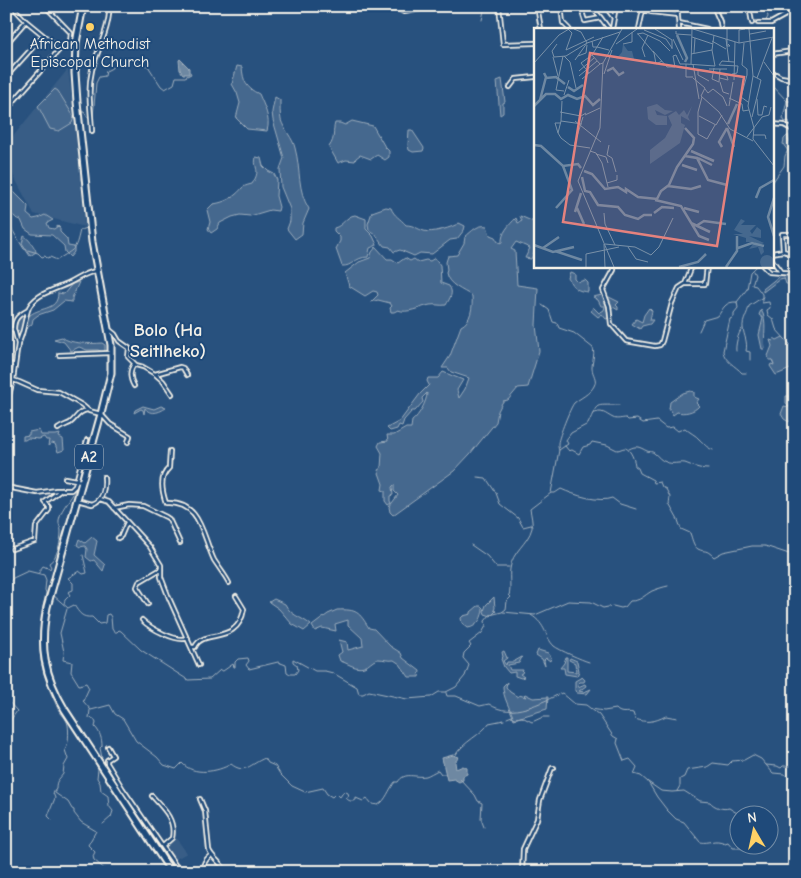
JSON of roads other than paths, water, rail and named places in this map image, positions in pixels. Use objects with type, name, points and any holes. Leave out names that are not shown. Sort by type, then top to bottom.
[{"type":"main road","name":"A2","points":[[83,6],[76,43],[75,73],[77,102],[96,271],[111,353],[108,386],[101,414],[80,480],[77,500],[47,607],[43,636],[46,666],[51,683],[61,702],[171,872]]},
{"type":"street","points":[[44,6],[71,33],[70,42]]},
{"type":"street","points":[[92,131],[89,96],[90,84],[93,67],[99,53],[109,14],[109,6]]},
{"type":"street","points":[[392,6],[404,12],[439,6]]},
{"type":"street","points":[[499,6],[503,44],[534,43]]},
{"type":"street","points":[[537,6],[541,28]]},
{"type":"street","points":[[561,6],[563,23],[568,28]]},
{"type":"street","points":[[583,6],[585,21],[601,18]]},
{"type":"street","points":[[591,6],[609,28]]},
{"type":"street","points":[[605,6],[614,18]]},
{"type":"street","points":[[610,28],[616,6]]},
{"type":"street","points":[[628,6],[678,15]]},
{"type":"street","points":[[639,28],[642,6]]},
{"type":"street","points":[[677,6],[679,28]]},
{"type":"street","points":[[709,6],[714,8],[721,28]]},
{"type":"street","points":[[748,6],[752,23]]},
{"type":"street","points":[[6,13],[12,7],[60,49]]},
{"type":"street","points":[[758,23],[771,23],[793,11],[795,19]]},
{"type":"street","points":[[6,44],[26,21]]},
{"type":"street","points":[[679,23],[703,28]]},
{"type":"street","points":[[6,77],[43,36]]},
{"type":"street","points":[[776,74],[781,77],[794,79],[794,44],[792,41],[795,39]]},
{"type":"street","points":[[6,110],[60,49],[70,42],[76,43]]},
{"type":"street","points":[[774,54],[793,53]]},
{"type":"street","points":[[510,87],[516,79],[534,77]]},
{"type":"street","points":[[6,97],[12,103]]},
{"type":"street","points":[[774,124],[784,125],[795,131]]},
{"type":"street","points":[[782,251],[782,234],[795,234]]},
{"type":"street","points":[[774,253],[782,251],[795,254]]},
{"type":"street","points":[[774,263],[781,272]]},
{"type":"street","points":[[614,268],[603,290],[609,306],[611,324],[626,341],[655,346],[660,345],[664,337],[672,303],[680,288],[685,284],[691,268]]},
{"type":"street","points":[[685,284],[705,284],[706,268]]},
{"type":"street","points":[[765,268],[768,272],[795,274]]},
{"type":"street","points":[[18,344],[14,329],[16,317],[28,310],[40,296],[76,280],[83,274],[96,271]]},
{"type":"street","points":[[6,406],[13,380],[15,354],[23,333],[28,310]]},
{"type":"street","points":[[107,328],[129,348],[128,357],[134,364],[155,374],[163,381],[172,394]]},
{"type":"street","points":[[6,330],[14,329]]},
{"type":"street","points":[[59,355],[111,353]]},
{"type":"street","points":[[6,363],[15,366]]},
{"type":"street","points":[[134,364],[131,368],[130,377],[134,386]]},
{"type":"street","points":[[155,374],[180,367],[183,368],[187,375]]},
{"type":"street","points":[[6,383],[13,380],[37,390],[60,392],[94,414],[101,414],[110,424],[130,436],[128,442]]},
{"type":"street","points":[[58,429],[70,423],[81,412],[88,410]]},
{"type":"street","points":[[6,487],[38,493],[72,490],[80,480],[87,440]]},
{"type":"street","points":[[170,451],[169,468],[163,478],[163,492],[166,503],[178,503],[187,507],[195,515],[214,558],[230,583]]},
{"type":"street","points":[[77,500],[95,504],[104,491],[104,477]]},
{"type":"street","points":[[65,478],[80,480]]},
{"type":"street","points":[[12,549],[35,541],[36,527],[49,510],[45,502],[60,490]]},
{"type":"street","points":[[100,499],[109,502],[150,547],[160,565],[161,577],[169,598],[199,665]]},
{"type":"street","points":[[114,508],[129,505],[143,506],[166,517],[169,519],[180,543]]},
{"type":"street","points":[[118,538],[121,536],[126,522]]},
{"type":"street","points":[[148,604],[137,587],[139,582],[161,569]]},
{"type":"street","points":[[192,647],[195,647],[197,642],[202,639],[226,634],[239,623],[244,609],[236,596]]},
{"type":"street","points":[[142,620],[152,629],[176,639],[185,640],[188,638]]},
{"type":"street","points":[[108,747],[113,756],[107,760],[107,763],[180,872]]},
{"type":"street","points":[[522,872],[523,848],[537,819],[540,800],[548,776],[552,768],[554,768]]},
{"type":"street","points":[[152,796],[169,816],[173,827],[172,838],[163,846]]},
{"type":"street","points":[[200,798],[206,811],[207,841],[211,855],[226,872]]},
{"type":"street","points":[[203,872],[202,869],[206,858],[211,855]]},
{"type":"waterway","points":[[482,20],[485,6]]},
{"type":"waterway","points":[[717,6],[723,28]]},
{"type":"waterway","points":[[765,22],[768,17],[766,6]]},
{"type":"waterway","points":[[81,115],[84,112],[88,118],[93,117],[96,83],[99,77],[105,76],[106,71],[118,62],[130,59],[135,63],[148,66],[165,89],[174,84],[176,77],[185,77],[191,74],[190,72]]},
{"type":"waterway","points":[[774,87],[787,101],[783,118],[785,122],[789,121],[791,130],[784,166],[774,180]]},
{"type":"waterway","points":[[787,101],[795,103]]},
{"type":"waterway","points":[[76,117],[80,153]]},
{"type":"waterway","points":[[80,159],[81,166]]},
{"type":"waterway","points":[[82,170],[81,179],[84,195]]},
{"type":"waterway","points":[[6,223],[8,223],[24,249],[38,253],[42,257],[45,256],[57,260],[73,249],[80,230],[86,228],[85,199]]},
{"type":"waterway","points":[[746,373],[742,373],[728,361],[723,351],[730,319],[734,317],[734,313],[738,308],[737,302],[747,289],[750,272],[754,268]]},
{"type":"waterway","points":[[753,271],[755,275],[752,285],[756,286],[762,294],[762,303],[769,302],[768,315],[773,319],[776,329],[795,350]]},
{"type":"waterway","points":[[750,360],[750,352],[746,351],[747,345],[743,323],[749,306],[763,297]]},
{"type":"waterway","points":[[699,331],[704,320],[718,316],[727,304],[737,302]]},
{"type":"waterway","points":[[53,595],[68,608],[74,605],[81,614],[86,617],[92,617],[99,624],[105,623],[106,615],[109,614],[114,632],[121,631],[141,650],[188,680],[210,679],[220,670],[223,671],[233,664],[235,667],[235,662],[238,659],[248,658],[249,661],[246,665],[249,669],[278,662],[286,665],[287,672],[295,674],[298,670],[293,659],[315,671],[333,673],[357,687],[359,694],[369,691],[407,699],[431,697],[439,692],[446,692],[456,687],[465,676],[469,665],[463,658],[464,653],[471,646],[469,643],[482,633],[486,626],[485,621],[490,615],[506,609],[507,601],[511,597],[509,595],[511,563],[532,528],[530,509],[551,493],[560,434],[574,403],[590,391],[595,383],[592,368],[593,348],[574,333],[559,328],[557,323],[553,322],[549,310],[542,305]]},
{"type":"waterway","points":[[736,351],[737,340],[742,329]]},
{"type":"waterway","points":[[559,450],[568,444],[566,440],[571,433],[588,424],[598,406],[619,405]]},
{"type":"waterway","points":[[593,414],[601,412],[615,419],[637,419],[643,423],[657,421],[666,428],[673,427],[678,431],[685,428],[713,450]]},
{"type":"waterway","points":[[565,446],[569,451],[572,450],[579,454],[583,447],[590,445],[592,442],[607,445],[617,450],[627,449],[631,453],[635,466],[640,473],[653,480],[654,483],[660,482],[662,487],[666,489],[670,497],[669,504],[681,529],[690,533],[696,548],[714,557],[723,552],[752,546],[765,546],[795,556]]},
{"type":"waterway","points":[[79,479],[88,445]]},
{"type":"waterway","points":[[629,449],[638,447],[653,452],[668,463],[685,463],[708,469]]},
{"type":"waterway","points":[[477,477],[486,478],[496,493],[500,504],[518,518],[523,527],[533,526]]},
{"type":"waterway","points":[[40,573],[43,566],[50,569],[51,567],[49,563],[56,554],[60,540],[60,515],[78,482]]},
{"type":"waterway","points":[[551,493],[561,489],[594,499],[612,498],[620,504],[636,509]]},
{"type":"waterway","points":[[471,545],[487,556],[496,567],[509,567]]},
{"type":"waterway","points":[[64,604],[70,595],[68,592],[73,590],[73,583],[68,578],[79,571],[83,574],[87,573],[83,555]]},
{"type":"waterway","points":[[6,587],[13,578],[28,571],[44,575],[46,580],[40,635],[42,666],[48,685],[58,709],[67,723],[69,731],[65,750],[68,759],[64,766],[63,774],[56,784],[56,789],[53,793],[55,798],[48,816],[52,820]]},
{"type":"waterway","points":[[503,612],[535,615],[568,601],[591,602],[603,608],[613,606],[621,608],[625,607],[630,601],[668,586]]},
{"type":"waterway","points":[[67,609],[60,633],[64,652],[63,660],[72,662],[71,672],[79,685],[86,683],[89,688],[83,701],[91,710],[110,705],[115,714],[123,719],[136,741],[157,757],[164,765],[176,769],[182,763],[192,770],[213,771],[231,764],[244,769],[265,758],[268,763],[275,766],[292,786],[305,792],[323,788],[332,797],[336,793],[340,797],[344,791],[348,793],[349,796],[346,798],[349,800],[353,801],[356,798],[363,801],[367,798],[372,804],[378,805],[383,801],[395,782],[404,777],[426,776],[438,770],[441,774],[445,774]]},
{"type":"waterway","points":[[531,615],[543,627],[554,646],[589,662]]},
{"type":"waterway","points":[[446,693],[447,696],[456,696],[480,706],[489,704],[507,710],[517,710],[536,705],[562,693],[575,704],[586,705],[599,715],[613,736],[618,739],[617,743],[624,761],[630,759],[637,767],[634,774],[641,776],[648,782],[657,797],[676,819],[684,822],[700,842],[728,842]]},
{"type":"waterway","points":[[6,699],[17,711],[6,727]]},
{"type":"waterway","points":[[591,709],[604,711],[616,709],[622,712],[633,713],[635,719],[643,721],[654,721],[666,716],[677,718]]},
{"type":"waterway","points":[[90,710],[89,718],[94,719],[95,727],[101,738],[102,758],[100,760]]},
{"type":"waterway","points":[[507,718],[512,716],[515,718],[522,717],[532,722],[543,717],[549,717]]},
{"type":"waterway","points":[[455,756],[462,746],[482,731],[489,723],[504,720]]},
{"type":"waterway","points":[[677,791],[680,786],[680,779],[684,777],[687,770],[707,767],[713,763],[728,765],[732,761],[744,760],[753,755],[761,759],[766,765],[781,768],[795,764]]},
{"type":"waterway","points":[[95,762],[98,769],[97,778],[101,791],[108,796],[109,806],[113,811],[111,817],[103,824]]},
{"type":"waterway","points":[[766,765],[773,773],[784,774],[789,777],[795,775]]},
{"type":"waterway","points":[[460,779],[478,801],[482,803],[481,819],[484,827]]},
{"type":"waterway","points":[[648,782],[661,791],[684,791],[700,801],[710,802],[721,808],[728,808]]},
{"type":"waterway","points":[[55,791],[55,793],[68,802],[81,822],[96,831],[88,845],[95,852],[94,860],[107,871]]},
{"type":"place","name":"African Methodist Episcopal Church","points":[[90,27]]},
{"type":"district","name":"Bolo (Ha Seitlheko)","points":[[168,340]]}]
